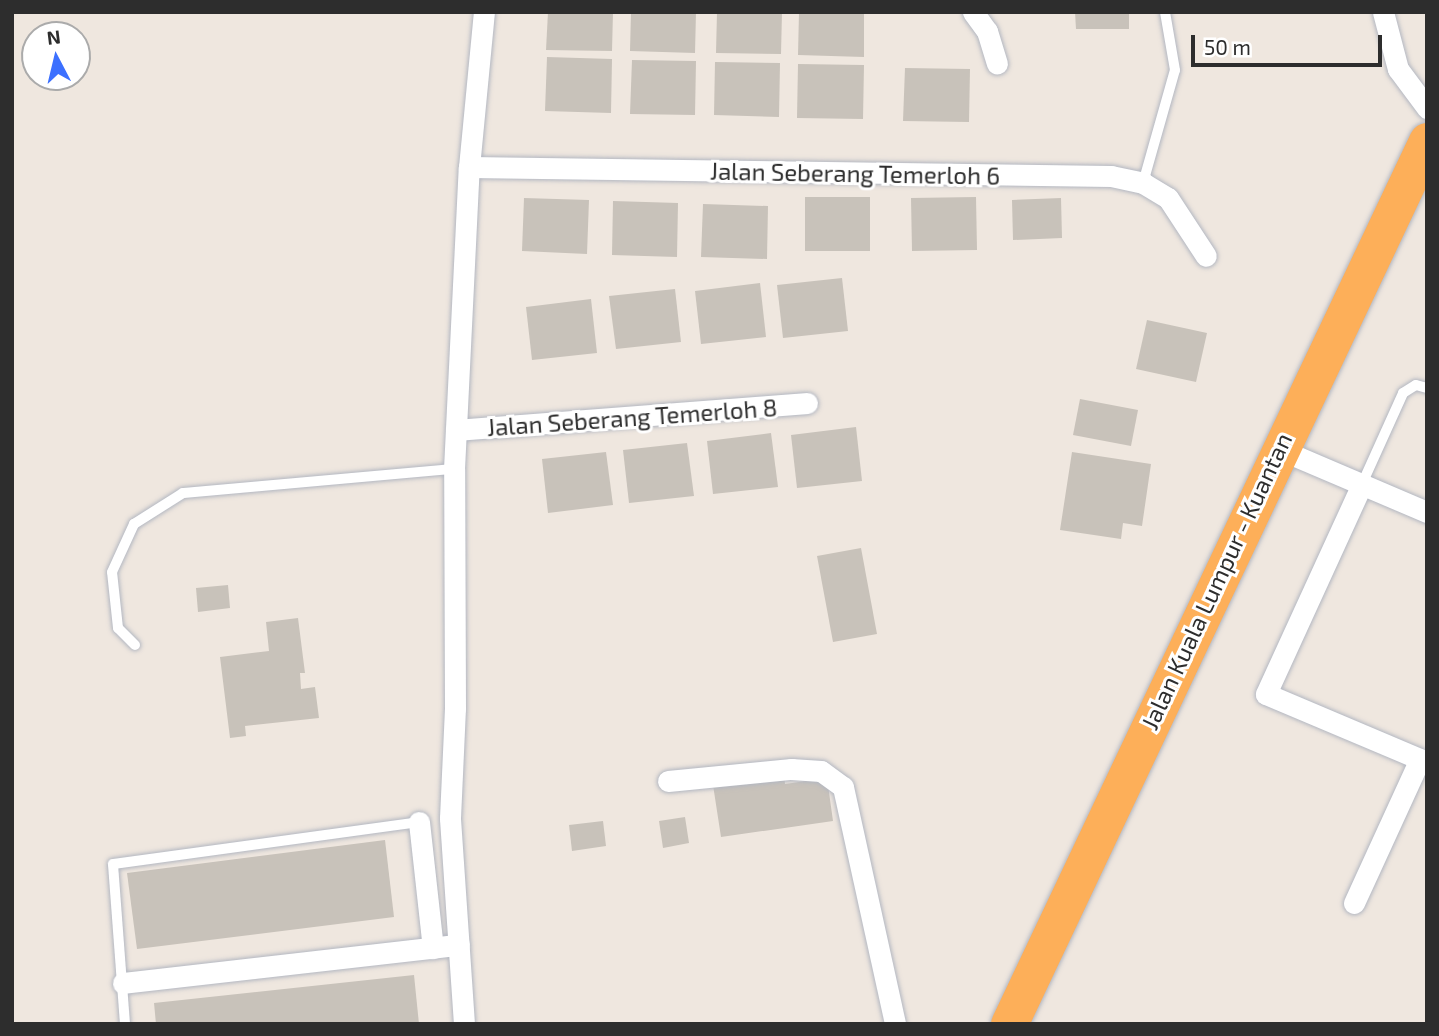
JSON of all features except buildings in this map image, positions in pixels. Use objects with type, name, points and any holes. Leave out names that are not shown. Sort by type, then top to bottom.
[{"type":"highway","name":"Jalan Kuala Lumpur - Kuantan","points":[[1009,1024],[1427,141]]},
{"type":"street","points":[[464,1024],[450,818],[455,708],[454,469],[468,167],[484,12]]},
{"type":"street","points":[[973,12],[987,31],[997,64]]},
{"type":"street","points":[[1383,12],[1398,69],[1427,108]]},
{"type":"street","name":"Jalan Seberang Temerloh 6","points":[[468,167],[1111,176],[1143,183],[1168,198],[1206,256]]},
{"type":"street","name":"Jalan Seberang Temerloh 8","points":[[456,430],[807,403]]},
{"type":"street","points":[[1279,449],[1427,512]]},
{"type":"street","points":[[1354,903],[1423,761],[1266,694],[1362,484]]},
{"type":"street","points":[[668,781],[791,769],[821,771],[842,787],[895,1024]]},
{"type":"street","points":[[419,822],[433,948]]},
{"type":"street","points":[[123,983],[459,944]]},
{"type":"lane","points":[[1143,183],[1175,70],[1165,12]]},
{"type":"lane","points":[[1362,484],[1403,393],[1416,385],[1427,388]]},
{"type":"lane","points":[[135,645],[118,628],[112,572],[134,524],[183,493],[454,469]]},
{"type":"lane","points":[[125,1024],[113,864],[419,822]]}]
